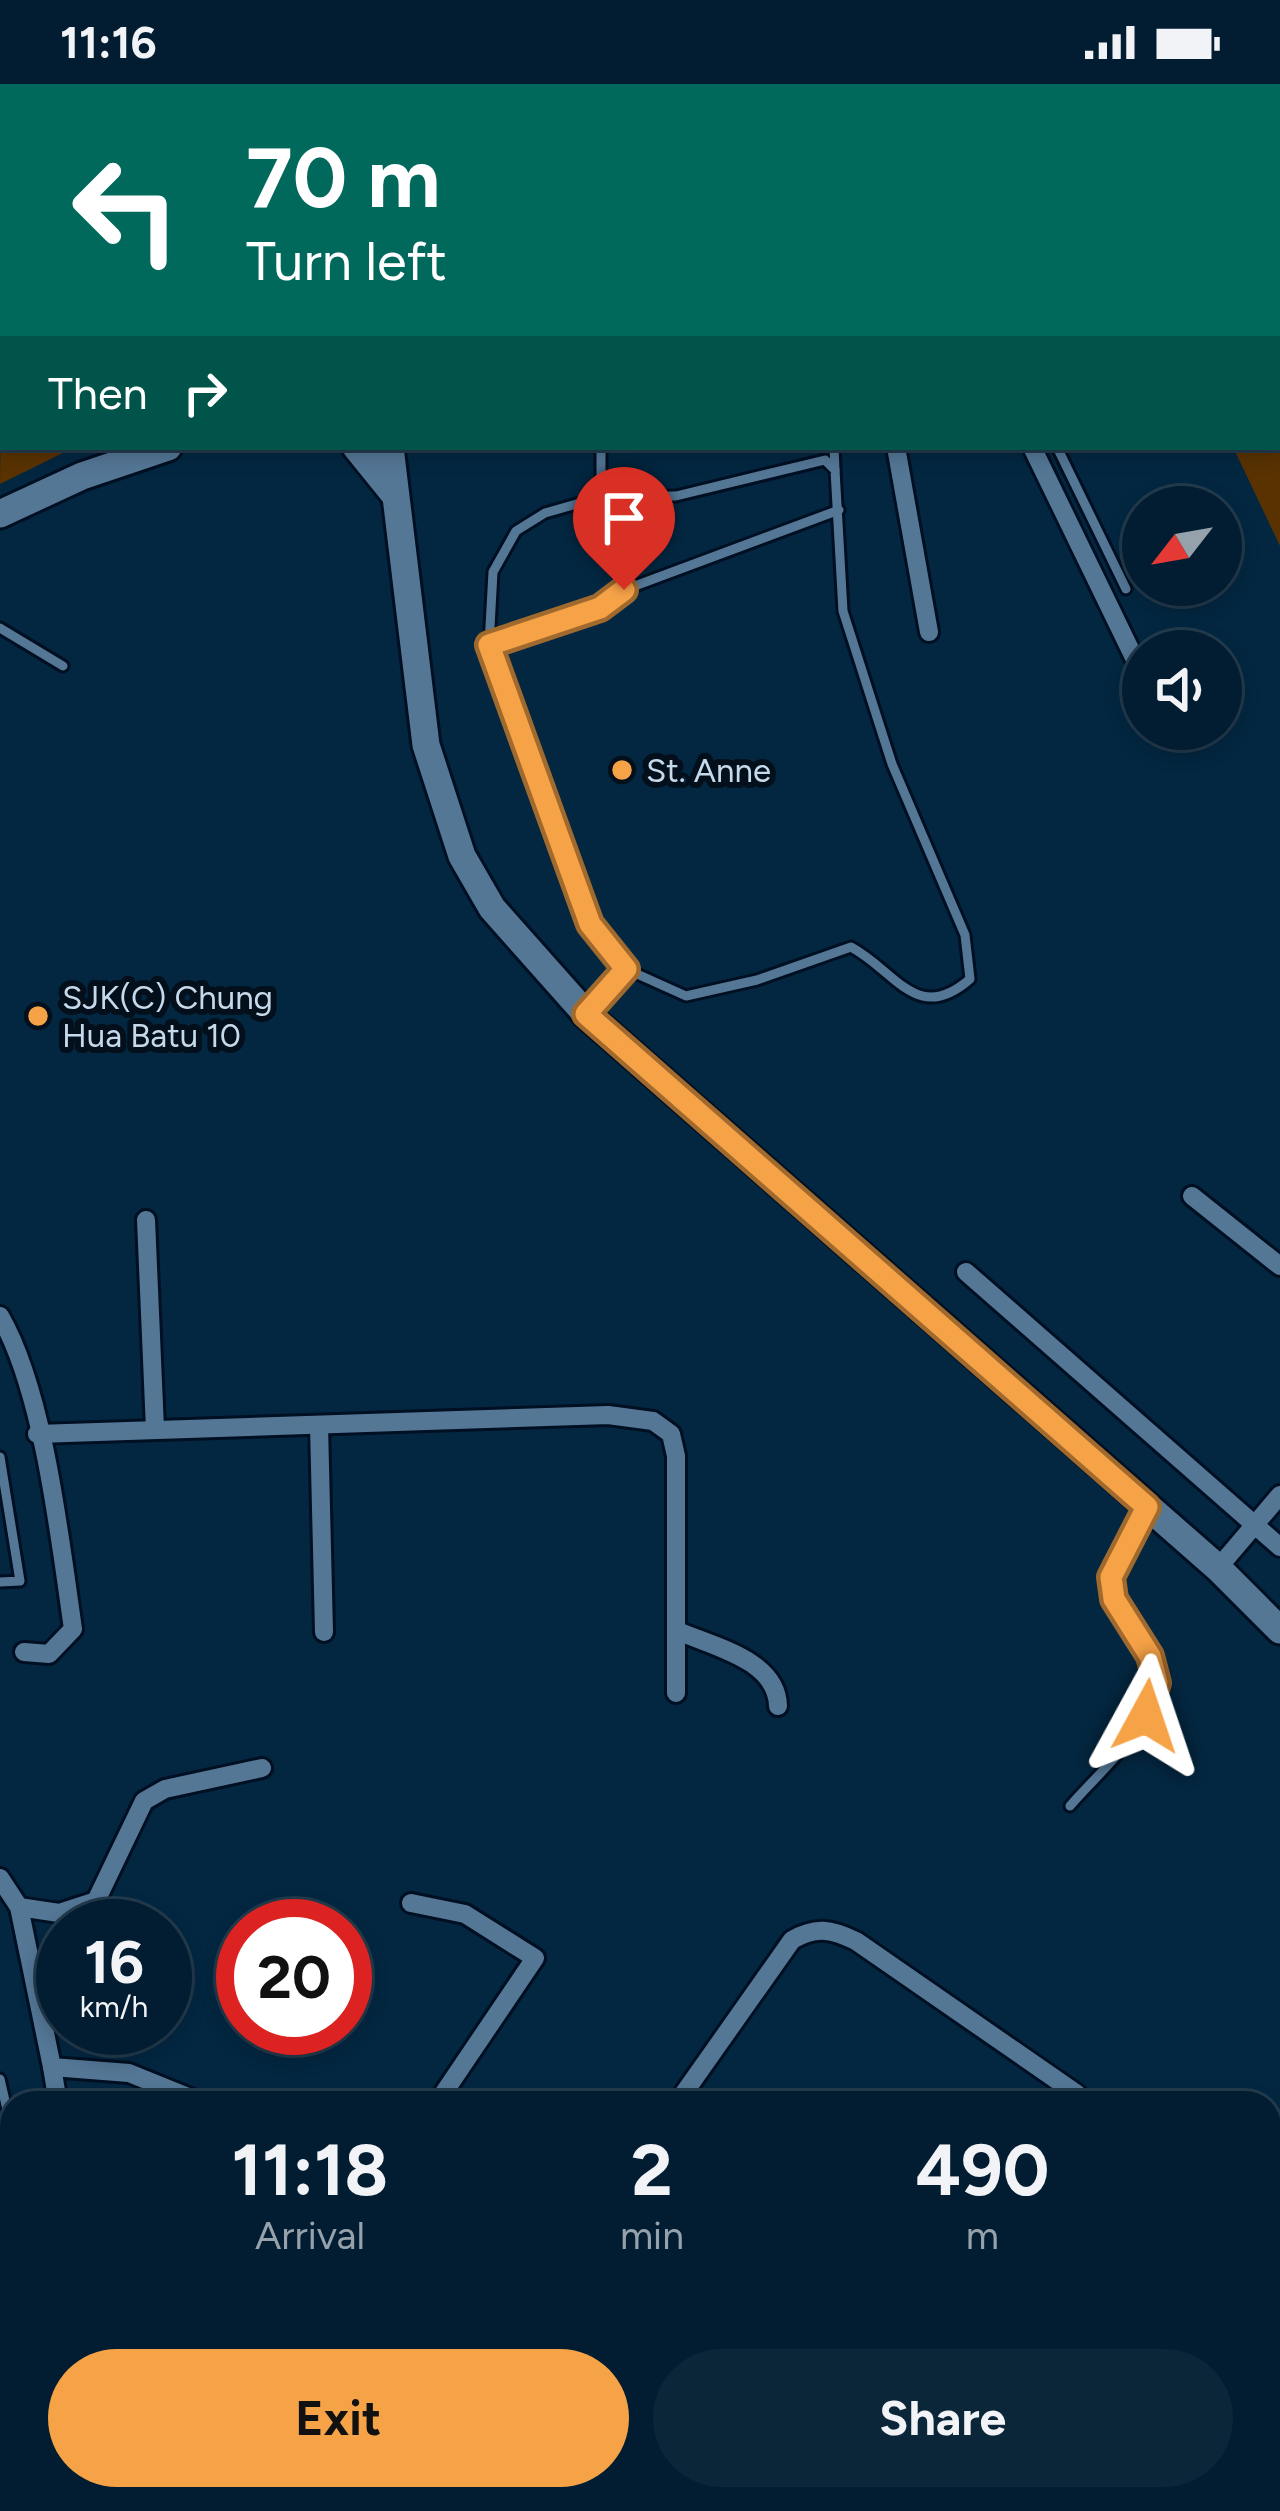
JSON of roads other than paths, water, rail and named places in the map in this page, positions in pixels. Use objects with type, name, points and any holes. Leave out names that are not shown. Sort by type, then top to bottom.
[{"type":"street","points":[[0,514],[82,476],[160,450]]},
{"type":"street","points":[[359,450],[396,489]]},
{"type":"street","points":[[391,450],[426,745],[462,856],[492,908],[586,1014],[1218,1568],[1280,1630]]},
{"type":"street","points":[[396,489],[408,450]]},
{"type":"street","points":[[897,450],[929,632]]},
{"type":"street","points":[[1033,450],[1122,633]]},
{"type":"street","points":[[1192,1196],[1280,1267]]},
{"type":"street","points":[[146,1220],[155,1430]]},
{"type":"street","points":[[966,1272],[1280,1546]]},
{"type":"street","points":[[0,1316],[16,1347],[52,1485],[74,1629],[49,1654],[24,1652]]},
{"type":"street","points":[[37,1434],[608,1415],[664,1427],[676,1456],[676,1693]]},
{"type":"street","points":[[319,1425],[324,1632]]},
{"type":"street","points":[[1218,1568],[1280,1496]]},
{"type":"street","points":[[678,1631],[759,1668],[775,1683],[778,1706]]},
{"type":"street","points":[[20,1907],[59,1913],[96,1901],[145,1801],[165,1789],[262,1768]]},
{"type":"street","points":[[0,1878],[20,1907],[56,2091]]},
{"type":"street","points":[[411,1903],[464,1914],[535,1958],[445,2091]]},
{"type":"street","points":[[693,2091],[791,1940],[811,1929],[835,1930],[856,1942],[1073,2091]]},
{"type":"street","points":[[52,2066],[129,2073],[173,2091]]},
{"type":"lane","points":[[601,450],[601,497],[630,572],[624,590]]},
{"type":"lane","points":[[834,450],[843,611],[892,764],[965,935],[970,979],[950,997],[927,999],[905,990],[882,963],[851,946],[757,980],[686,996],[626,969],[590,924],[489,645],[493,572],[516,531],[545,513],[601,497],[676,496],[825,460],[835,470]]},
{"type":"lane","points":[[1058,450],[1122,581]]},
{"type":"lane","points":[[489,645],[600,608],[624,590],[839,510]]},
{"type":"lane","points":[[0,628],[63,666]]},
{"type":"lane","points":[[586,1014],[626,969]]},
{"type":"lane","points":[[0,1457],[20,1581],[0,1582]]},
{"type":"lane","points":[[1070,1806],[1146,1716],[1157,1683],[1150,1656],[1111,1590],[1111,1577],[1147,1507]]},
{"type":"place","name":"St. Anne","points":[[622,770]]},
{"type":"place","name":"SJK(C) Chung Hua Batu 10","points":[[38,1016]]}]
